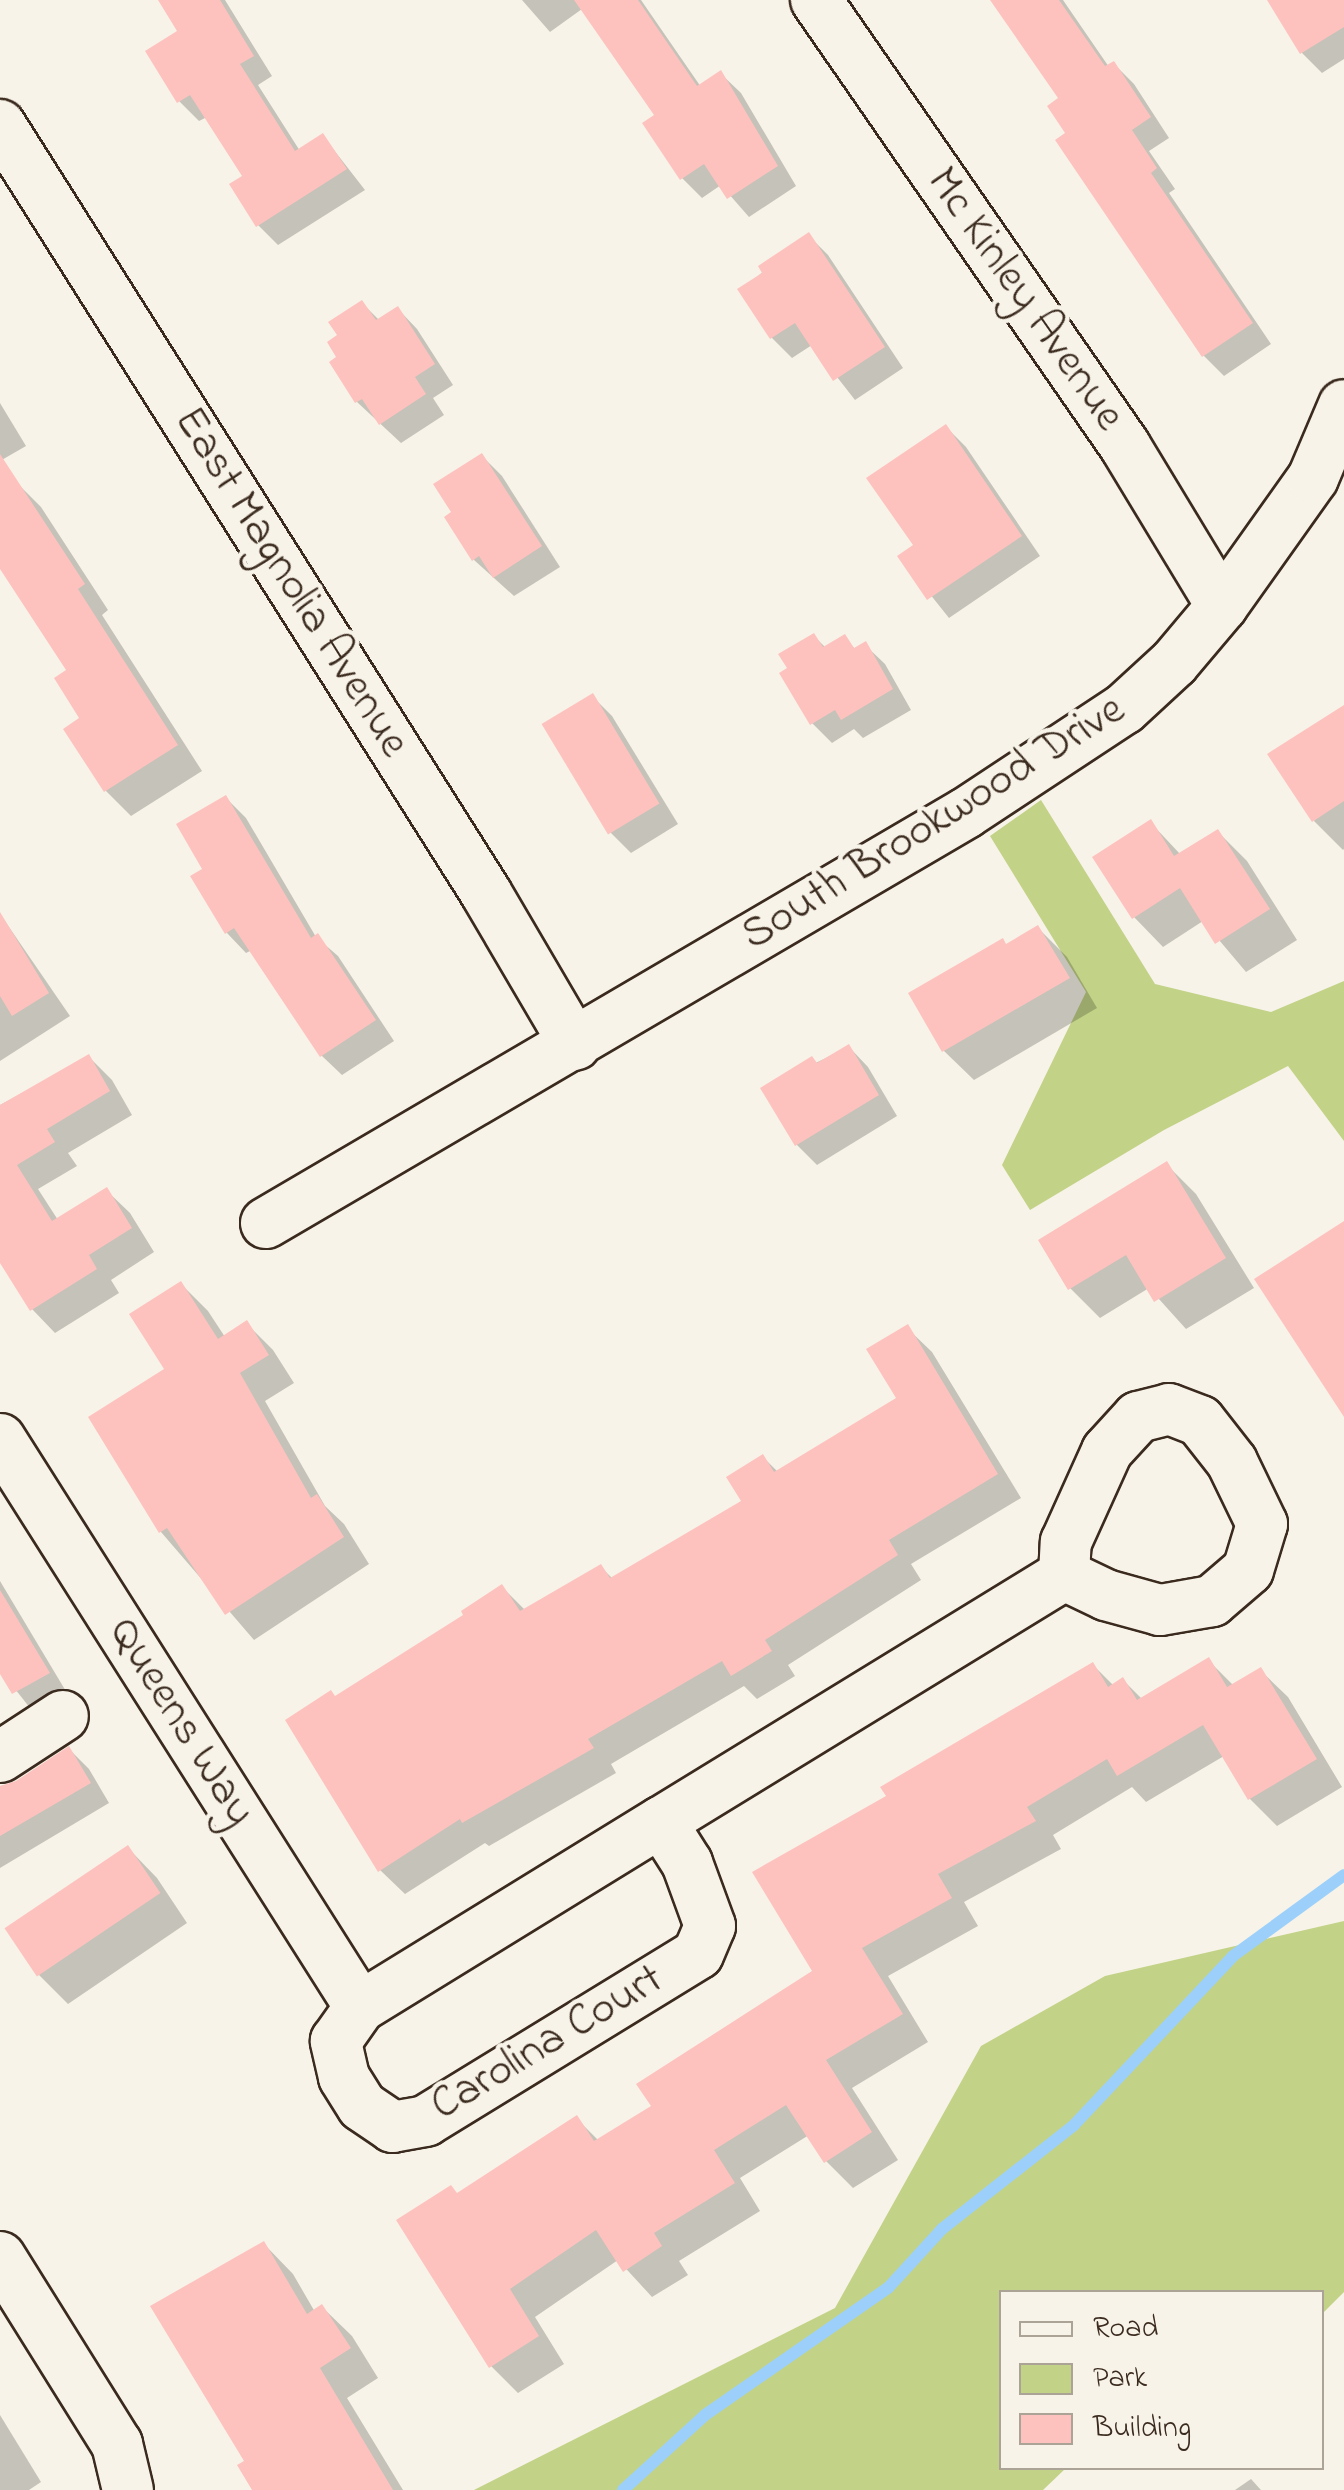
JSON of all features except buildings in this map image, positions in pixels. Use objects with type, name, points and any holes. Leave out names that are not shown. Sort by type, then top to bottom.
[{"type":"street","name":"Mc Kinley Avenue","points":[[816,0],[1125,446],[1222,606]]},
{"type":"street","name":"East Magnolia Avenue","points":[[0,124],[475,876],[575,1044]]},
{"type":"street","name":"South Brookwood Drive","points":[[266,1222],[966,813],[1124,709],[1174,663],[1222,606],[1313,478],[1344,405]]},
{"type":"street","name":"Queens Way","points":[[0,1439],[360,2007]]},
{"type":"street","points":[[360,2007],[1064,1575]]},
{"type":"street","points":[[0,1757],[63,1716]]},
{"type":"street","name":"Carolina Court","points":[[360,2007],[336,2041],[344,2077],[362,2106],[392,2128],[426,2121],[698,1954],[710,1926],[686,1863],[661,1822]]},
{"type":"street","points":[[0,2256],[116,2444],[128,2490]]},
{"type":"green space","points":[[1041,800],[1155,984],[1271,1012],[1344,981],[1344,1141],[1288,1066],[1164,1130],[1030,1210],[1002,1165],[1086,992],[990,836]]},
{"type":"green space","points":[[1344,1921],[1344,2292],[1324,2312],[1324,2290],[999,2290],[999,2470],[1064,2470],[1043,2490],[474,2490],[835,2308],[981,2046],[1105,1976]]},
{"type":"waterway","points":[[623,2490],[705,2415],[888,2288],[942,2229],[1074,2125],[1233,1956],[1344,1875]]}]
